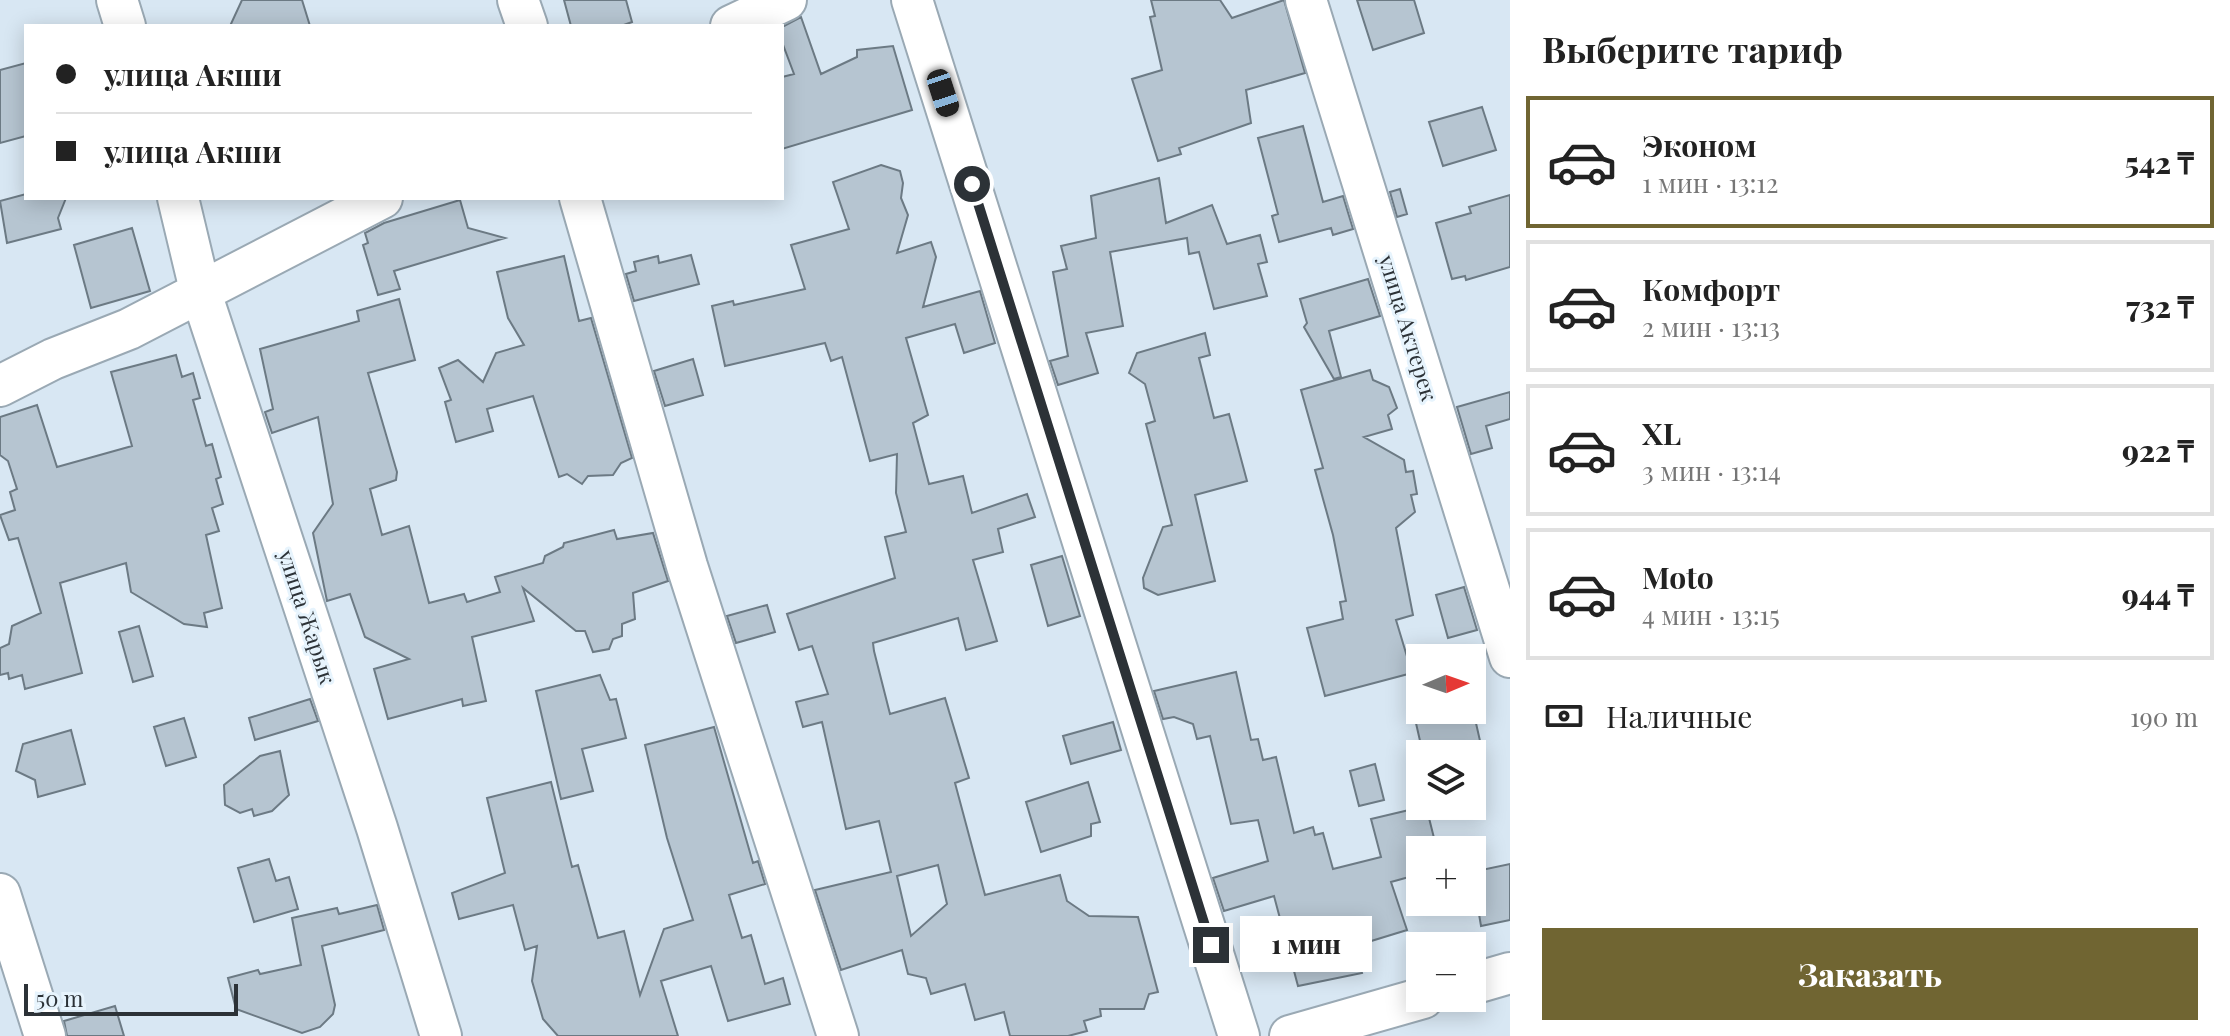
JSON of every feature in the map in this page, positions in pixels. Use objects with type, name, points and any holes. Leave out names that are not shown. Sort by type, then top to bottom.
[{"type":"street","points":[[117,0],[124,24]]},
{"type":"street","points":[[518,0],[526,24]]},
{"type":"street","points":[[735,24],[786,0]]},
{"type":"street","points":[[912,0],[1239,1036]]},
{"type":"street","name":"улица Актерек","points":[[1306,0],[1510,657]]},
{"type":"street","name":"улица Жарык","points":[[178,200],[200,290],[377,828],[441,1036]]},
{"type":"street","points":[[0,386],[129,329],[378,200]]},
{"type":"street","points":[[581,200],[687,566],[838,1036]]},
{"type":"street","points":[[0,894],[45,1036]]},
{"type":"street","points":[[1486,980],[1510,973]]},
{"type":"street","points":[[1290,1036],[1406,1003]]},
{"type":"building","points":[[242,0],[302,0],[309,24],[231,24]]},
{"type":"building","points":[[564,0],[626,0],[632,22],[626,24],[570,24]]},
{"type":"building","points":[[1151,0],[1220,0],[1232,18],[1284,0],[1305,73],[1246,90],[1251,123],[1179,148],[1181,154],[1158,161],[1132,79],[1162,70],[1150,17],[1155,16]]},
{"type":"building","points":[[1357,0],[1414,0],[1424,33],[1373,50]]},
{"type":"building","points":[[801,17],[821,74],[857,57],[857,50],[893,46],[912,110],[784,148],[784,76],[794,74],[784,47],[784,26]]},
{"type":"building","points":[[24,64],[24,137],[0,143],[0,70]]},
{"type":"building","points":[[1482,107],[1496,150],[1443,166],[1429,122]]},
{"type":"building","points":[[1303,126],[1323,202],[1343,196],[1353,229],[1333,235],[1331,228],[1279,242],[1272,216],[1278,214],[1258,138]]},
{"type":"building","points":[[881,165],[900,171],[903,183],[901,198],[908,215],[897,253],[931,242],[936,257],[923,307],[980,291],[995,343],[964,353],[955,324],[906,338],[928,415],[913,423],[929,484],[963,476],[972,513],[1027,494],[1035,517],[998,529],[1003,552],[973,560],[997,641],[966,650],[958,618],[873,643],[874,651],[890,714],[945,698],[969,778],[955,783],[985,895],[1060,875],[1067,901],[1089,916],[1138,917],[1158,992],[1149,994],[1144,1009],[1100,1009],[1101,1016],[1084,1021],[1087,1031],[1068,1036],[1010,1036],[1004,1012],[975,1020],[965,984],[931,994],[926,978],[908,974],[902,950],[841,970],[815,890],[891,872],[879,821],[846,829],[822,722],[803,727],[796,702],[828,694],[812,646],[799,650],[787,614],[895,578],[885,537],[906,532],[896,493],[897,454],[870,461],[842,357],[831,361],[825,343],[725,366],[712,306],[733,301],[734,305],[805,289],[791,245],[849,229],[833,182]],"holes":[[[938,865],[947,904],[911,936],[897,876]]]},
{"type":"building","points":[[1159,178],[1166,223],[1212,205],[1227,244],[1260,235],[1267,262],[1258,264],[1267,296],[1214,309],[1199,252],[1189,254],[1187,238],[1110,252],[1123,326],[1086,333],[1098,373],[1058,385],[1050,361],[1068,356],[1053,272],[1067,269],[1061,246],[1096,238],[1091,196]]},
{"type":"building","points":[[1400,189],[1407,214],[1397,217],[1390,192]]},
{"type":"building","points":[[24,195],[24,200],[65,200],[58,218],[61,229],[7,243],[0,201]]},
{"type":"building","points":[[1510,195],[1510,267],[1466,280],[1465,276],[1452,279],[1436,223],[1471,213],[1469,207]]},
{"type":"building","points":[[460,200],[468,228],[505,238],[394,271],[400,289],[378,295],[363,245],[368,243],[365,233],[384,223]]},
{"type":"building","points":[[132,228],[150,291],[91,308],[74,245]]},
{"type":"building","points":[[691,255],[699,284],[634,301],[626,274],[636,271],[634,262],[658,256],[659,263]]},
{"type":"building","points":[[564,256],[579,321],[591,318],[632,458],[621,463],[613,475],[588,476],[582,484],[567,474],[559,477],[533,396],[487,409],[493,431],[456,442],[445,402],[451,400],[439,368],[458,360],[483,382],[496,353],[524,345],[508,318],[497,272]]},
{"type":"building","points":[[1368,279],[1380,316],[1329,331],[1341,377],[1334,379],[1304,327],[1307,323],[1300,299]]},
{"type":"building","points":[[399,299],[415,360],[368,373],[397,472],[396,480],[370,489],[382,535],[409,526],[429,603],[464,594],[467,602],[500,592],[495,577],[543,563],[545,556],[563,547],[564,543],[614,530],[617,539],[653,533],[668,581],[633,593],[635,619],[622,624],[622,636],[613,639],[609,649],[593,652],[585,631],[576,631],[523,588],[534,621],[472,637],[486,701],[463,706],[462,699],[388,719],[374,669],[409,659],[365,637],[350,594],[327,601],[313,533],[333,504],[318,417],[272,433],[265,412],[273,409],[260,349],[359,321],[357,311]]},
{"type":"building","points":[[1205,333],[1210,355],[1199,358],[1214,418],[1229,414],[1247,481],[1195,495],[1215,581],[1158,595],[1144,588],[1143,578],[1163,527],[1172,525],[1146,424],[1155,421],[1145,384],[1129,373],[1137,353]]},
{"type":"building","points":[[176,355],[182,377],[193,373],[200,398],[193,400],[206,446],[212,444],[221,477],[216,479],[223,504],[212,508],[219,531],[206,535],[222,608],[204,613],[207,627],[184,624],[131,592],[126,563],[60,583],[82,673],[25,689],[22,675],[9,679],[8,673],[0,675],[0,648],[9,644],[12,626],[41,613],[18,538],[9,540],[0,515],[15,510],[10,492],[17,489],[8,461],[0,455],[0,417],[37,405],[57,467],[132,446],[111,372]]},
{"type":"building","points":[[693,359],[703,395],[665,406],[654,371]]},
{"type":"building","points":[[1370,370],[1373,380],[1389,387],[1397,408],[1388,415],[1392,429],[1364,437],[1404,460],[1406,472],[1413,471],[1417,494],[1411,495],[1415,512],[1396,528],[1413,615],[1396,620],[1406,653],[1406,675],[1325,696],[1307,628],[1343,619],[1340,602],[1346,601],[1333,535],[1315,470],[1323,468],[1301,390]]},
{"type":"building","points":[[1510,392],[1510,419],[1486,426],[1492,448],[1471,454],[1457,407]]},
{"type":"building","points":[[1062,556],[1080,616],[1048,626],[1031,565]]},
{"type":"building","points":[[1464,587],[1477,630],[1448,638],[1436,595]]},
{"type":"building","points":[[767,605],[775,632],[736,643],[727,616]]},
{"type":"building","points":[[139,626],[153,676],[133,682],[119,632]]},
{"type":"building","points":[[1236,672],[1251,740],[1258,739],[1263,760],[1276,757],[1294,833],[1313,827],[1315,835],[1323,833],[1333,869],[1381,857],[1371,819],[1406,811],[1406,820],[1430,820],[1434,836],[1406,836],[1406,878],[1391,882],[1407,930],[1355,946],[1362,973],[1298,986],[1274,896],[1224,911],[1213,878],[1268,861],[1258,820],[1231,824],[1210,736],[1197,739],[1193,724],[1174,717],[1163,719],[1154,691]]},
{"type":"building","points":[[600,675],[610,700],[616,699],[626,738],[582,749],[593,791],[561,799],[536,691]]},
{"type":"building","points":[[310,699],[318,721],[255,740],[249,718]]},
{"type":"building","points":[[184,718],[196,757],[166,766],[154,727]]},
{"type":"building","points":[[1113,722],[1121,750],[1071,764],[1063,736]]},
{"type":"building","points":[[1416,724],[1476,724],[1480,740],[1420,740]]},
{"type":"building","points":[[714,727],[753,863],[758,861],[765,884],[729,895],[742,938],[751,935],[765,984],[783,978],[790,1004],[728,1021],[711,966],[661,981],[678,1036],[558,1036],[543,1019],[532,981],[537,946],[525,950],[513,905],[459,919],[452,893],[505,873],[487,798],[551,782],[572,867],[578,865],[598,938],[624,931],[640,995],[664,929],[693,920],[667,838],[645,745]]},
{"type":"building","points":[[71,730],[85,784],[38,797],[35,780],[16,771],[23,744]]},
{"type":"building","points":[[280,751],[289,795],[272,811],[254,816],[252,809],[240,813],[225,805],[224,785],[260,756]]},
{"type":"building","points":[[1375,764],[1384,800],[1359,806],[1350,771]]},
{"type":"building","points":[[1088,782],[1100,822],[1091,824],[1091,836],[1041,852],[1026,802]]},
{"type":"building","points":[[269,859],[276,881],[289,877],[298,909],[254,922],[238,868]]},
{"type":"building","points":[[1510,864],[1510,920],[1481,926],[1479,916],[1486,916],[1486,869]]},
{"type":"building","points":[[377,905],[384,930],[322,946],[335,1005],[333,1014],[320,1027],[302,1033],[236,1009],[228,978],[258,970],[260,974],[301,965],[292,918],[337,908],[339,914]]},
{"type":"building","points":[[115,1006],[124,1036],[67,1036],[64,1021]]},
{"type":"route","points":[[972,184],[1211,945]]}]
